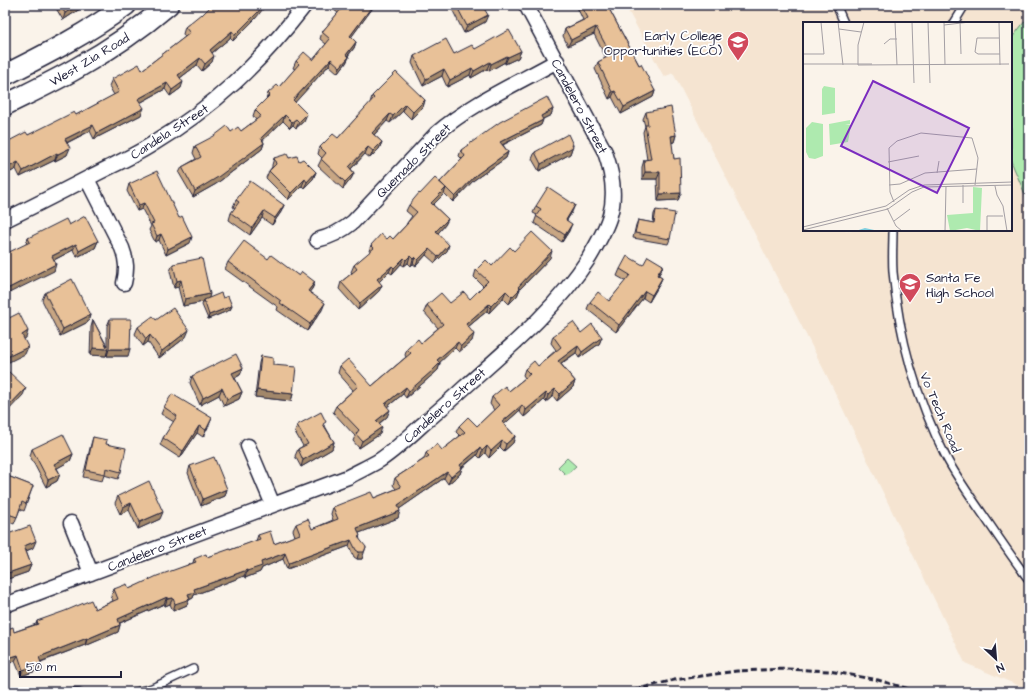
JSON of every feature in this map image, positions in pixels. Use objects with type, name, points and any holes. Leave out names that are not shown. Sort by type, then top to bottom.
[{"type":"main road","name":"West Zia Road","points":[[5,75],[78,37],[126,5]]},
{"type":"main road","name":"West Zia Road","points":[[5,105],[54,81],[123,40],[158,8]]},
{"type":"street","name":"Candela Street","points":[[5,220],[150,146],[170,133],[207,106],[242,77],[259,60],[305,5]]},
{"type":"street","name":"Candelero Street","points":[[5,605],[365,469],[395,449],[534,325],[558,300],[593,252],[605,230],[611,214],[613,182],[605,152],[526,5]]},
{"type":"street","name":"Quemado Street","points":[[317,240],[336,234],[353,222],[447,124],[474,107],[557,61]]},
{"type":"street","points":[[87,179],[124,252],[126,266],[124,283]]},
{"type":"street","points":[[248,446],[273,505]]},
{"type":"street","points":[[71,523],[91,573]]},
{"type":"lane","points":[[838,5],[844,22]]},
{"type":"lane","points":[[955,22],[965,5]]},
{"type":"lane","name":"Vo Tech Road","points":[[893,231],[893,271],[901,331],[918,395],[944,452],[966,491],[1029,580]]},
{"type":"lane","points":[[136,692],[152,688],[193,669]]},
{"type":"lane","points":[[74,692],[79,692]]},
{"type":"shaded area","name":"Santa Fe High School","points":[[625,5],[1029,5],[1029,690],[965,663],[828,378],[673,73],[664,77]]},
{"type":"green space","points":[[1029,16],[1029,204],[1012,163],[1012,38]]},
{"type":"green space","points":[[567,458],[576,466],[566,475],[558,467]]},
{"type":"building","points":[[60,5],[78,5],[65,13]]},
{"type":"building","points":[[212,5],[263,5],[235,35],[232,31],[210,50],[214,56],[205,64],[200,58],[178,75],[183,82],[172,90],[167,83],[138,99],[144,108],[97,133],[93,125],[65,139],[70,148],[58,154],[57,153],[23,171],[18,162],[5,169],[5,143],[26,132],[28,135],[74,112],[76,115],[119,92],[112,79],[139,64],[142,70],[190,33],[185,27],[201,14],[202,15]]},
{"type":"building","points":[[338,5],[373,5],[350,36],[356,42],[346,55],[349,57],[340,67],[331,59],[293,100],[307,114],[299,122],[296,119],[292,122],[285,115],[261,138],[264,143],[218,177],[195,191],[182,167],[201,157],[195,146],[214,136],[227,126],[231,132],[238,127],[241,131],[261,116],[255,110],[270,95],[268,93],[277,85],[279,87],[299,64],[296,61],[304,52],[313,60],[330,39],[322,32],[342,8]]},
{"type":"building","points":[[456,5],[482,5],[488,15],[467,26]]},
{"type":"building","points":[[581,5],[607,5],[639,65],[641,64],[655,91],[624,107],[615,91],[612,92],[598,62],[611,55],[596,27],[571,40],[565,29],[588,18]]},
{"type":"building","points":[[509,30],[521,51],[491,64],[490,62],[474,71],[472,68],[450,80],[444,69],[426,79],[414,56],[446,39],[454,54],[472,45],[475,49]]},
{"type":"building","points":[[396,72],[425,100],[413,112],[405,104],[393,116],[390,114],[372,133],[382,142],[373,151],[368,147],[349,167],[354,173],[345,182],[321,159],[326,153],[320,147],[333,134],[338,138],[374,98],[372,96]]},
{"type":"building","points":[[547,97],[553,109],[541,116],[543,120],[500,142],[508,152],[476,175],[455,197],[440,182],[465,156],[461,150],[500,122]]},
{"type":"building","points":[[671,107],[676,135],[671,136],[674,159],[680,158],[681,193],[660,194],[660,172],[645,172],[644,160],[651,159],[645,125],[648,125],[646,112]]},
{"type":"building","points":[[568,134],[573,147],[541,164],[535,152]]},
{"type":"building","points":[[287,154],[289,158],[297,156],[299,161],[303,159],[316,172],[307,182],[305,179],[291,193],[269,171],[276,164],[274,158]]},
{"type":"building","points":[[157,171],[179,218],[182,216],[192,237],[168,249],[161,234],[157,236],[151,224],[154,223],[144,203],[139,205],[129,184]]},
{"type":"building","points":[[435,178],[446,188],[431,203],[448,219],[436,231],[449,245],[438,257],[429,249],[418,260],[415,257],[413,259],[410,256],[406,260],[404,258],[394,268],[392,266],[377,279],[382,285],[360,303],[341,282],[357,269],[354,265],[374,248],[371,245],[381,234],[387,239],[390,236],[393,239],[408,223],[417,212],[409,205]]},
{"type":"building","points":[[250,181],[284,205],[275,218],[264,211],[252,228],[231,213],[239,202],[236,200]]},
{"type":"building","points":[[548,187],[575,205],[566,220],[572,224],[565,235],[536,216],[541,209],[536,206]]},
{"type":"building","points":[[656,210],[675,213],[670,239],[635,233],[638,220],[654,223]]},
{"type":"building","points":[[85,216],[98,241],[79,251],[76,244],[52,256],[56,264],[5,290],[5,254],[30,242],[28,238],[66,219],[69,225]]},
{"type":"building","points":[[532,232],[552,251],[518,287],[520,289],[512,297],[506,291],[491,306],[489,304],[466,324],[474,334],[461,346],[458,342],[437,360],[440,363],[432,371],[409,391],[406,387],[385,404],[390,410],[376,421],[382,427],[362,441],[356,434],[359,430],[336,406],[358,386],[340,366],[348,359],[372,386],[411,353],[407,349],[418,339],[421,343],[443,324],[427,305],[441,293],[450,303],[464,292],[470,299],[488,281],[476,270],[486,260],[492,266],[510,247],[514,251]]},
{"type":"building","points":[[244,241],[268,259],[271,255],[299,276],[302,272],[315,282],[308,291],[325,303],[310,324],[280,303],[281,301],[228,262]]},
{"type":"building","points":[[627,256],[643,265],[648,256],[663,265],[657,275],[662,278],[652,295],[645,291],[619,325],[590,302],[598,292],[609,301],[630,275],[620,269]]},
{"type":"building","points":[[202,258],[210,294],[185,299],[181,280],[177,281],[173,264]]},
{"type":"building","points":[[72,279],[90,315],[63,329],[45,293]]},
{"type":"building","points":[[221,293],[223,298],[228,296],[232,306],[209,315],[204,300]]},
{"type":"building","points":[[173,308],[189,330],[162,351],[150,335],[146,339],[138,327],[153,316],[156,320]]},
{"type":"building","points":[[19,313],[28,331],[22,335],[28,347],[5,358],[5,320]]},
{"type":"building","points":[[110,319],[131,319],[130,349],[109,349]]},
{"type":"building","points":[[93,320],[108,349],[93,348]]},
{"type":"building","points":[[573,322],[581,333],[592,324],[602,337],[582,352],[578,346],[558,361],[575,381],[560,394],[555,389],[548,395],[546,393],[526,410],[522,405],[502,422],[515,436],[506,444],[502,441],[491,451],[487,446],[482,451],[480,448],[460,465],[462,468],[451,477],[447,472],[398,505],[400,511],[357,528],[360,536],[358,537],[366,547],[364,552],[359,552],[356,550],[351,540],[289,563],[285,553],[261,562],[262,566],[194,589],[195,592],[188,594],[190,599],[175,604],[173,598],[167,599],[167,597],[118,619],[120,625],[39,657],[41,663],[23,670],[18,655],[5,659],[5,630],[13,627],[14,632],[38,624],[37,621],[91,600],[95,609],[118,599],[114,589],[127,584],[129,589],[157,576],[196,562],[194,559],[206,554],[207,557],[260,539],[258,535],[270,531],[274,544],[300,534],[296,524],[308,519],[312,529],[338,519],[333,507],[371,492],[374,498],[401,487],[395,478],[429,456],[426,453],[437,444],[442,450],[465,432],[459,426],[468,417],[477,426],[499,405],[492,397],[505,386],[509,391],[530,374],[525,369],[534,361],[538,366],[561,347],[553,336]]},
{"type":"building","points":[[236,354],[243,368],[232,373],[242,392],[227,399],[222,388],[203,398],[192,376]]},
{"type":"building","points":[[261,356],[273,358],[273,365],[296,367],[293,394],[257,390]]},
{"type":"building","points":[[8,371],[26,388],[5,410],[5,374]]},
{"type":"building","points":[[172,394],[212,418],[206,430],[199,426],[183,451],[163,438],[177,416],[164,407]]},
{"type":"building","points":[[321,412],[326,422],[323,424],[334,442],[303,460],[298,449],[308,444],[297,425]]},
{"type":"building","points":[[63,434],[73,454],[54,464],[60,474],[48,480],[32,449]]},
{"type":"building","points":[[93,437],[107,440],[106,444],[126,448],[121,472],[106,468],[105,474],[86,470]]},
{"type":"building","points":[[214,457],[227,489],[203,499],[190,466]]},
{"type":"building","points":[[5,475],[33,486],[26,504],[22,502],[17,517],[5,513]]},
{"type":"building","points":[[149,481],[163,512],[140,522],[131,503],[123,507],[118,496]]},
{"type":"building","points":[[30,526],[36,541],[24,546],[31,565],[8,573],[5,566],[5,535]]},
{"type":"railway","points":[[627,692],[674,680],[737,671],[787,669],[829,671],[878,680],[919,692]]},
{"type":"place","name":"Early College Opportunities (ECO)","points":[[738,62]]},
{"type":"place","name":"Santa Fe High School","points":[[910,304]]}]
